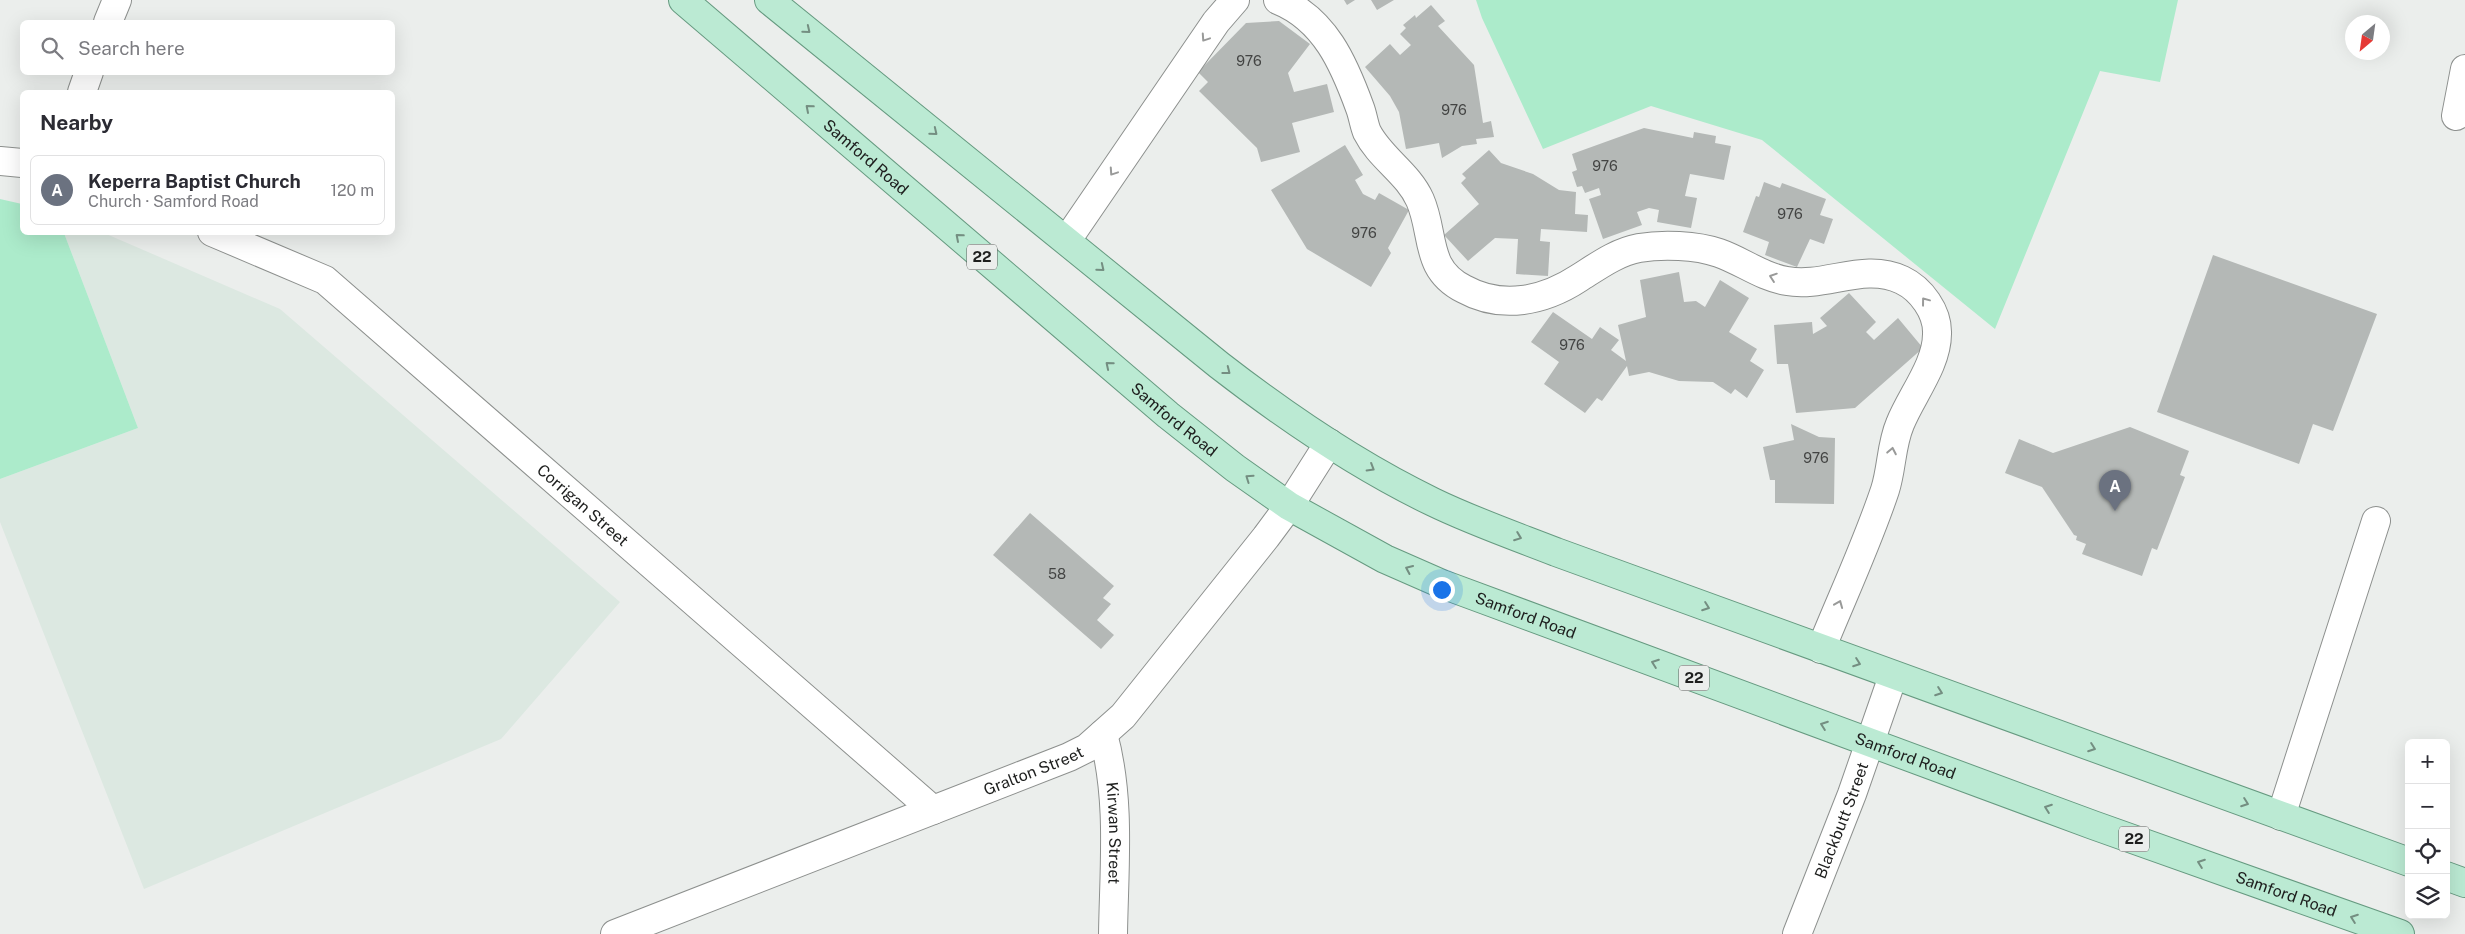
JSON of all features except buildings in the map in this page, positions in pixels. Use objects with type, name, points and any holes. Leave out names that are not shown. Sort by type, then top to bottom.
[{"type":"main road","name":"Samford Road","points":[[683,0],[1138,390],[1235,468],[1289,506],[1385,559],[1442,584],[2093,825],[2400,934]]},
{"type":"main road","points":[[769,0],[1219,365],[1282,413],[1329,443],[1433,502],[1488,526],[1893,676],[2405,861]]},
{"type":"main road","points":[[2450,877],[2465,883]]},
{"type":"street","points":[[109,20],[117,0]]},
{"type":"street","points":[[1066,240],[1216,22],[1235,0]]},
{"type":"street","points":[[1278,0],[1308,18],[1331,44],[1342,64],[1367,131],[1378,148],[1406,179],[1418,196],[1425,212],[1433,257],[1444,275],[1461,288],[1481,297],[1507,302],[1530,300],[1553,293],[1617,256],[1638,248],[1671,247],[1717,252],[1786,281],[1806,283],[1859,274],[1879,273],[1902,280],[1920,294],[1933,311],[1937,333],[1932,357],[1900,424],[1892,446],[1886,487],[1821,649]]},
{"type":"street","points":[[2456,116],[2465,68]]},
{"type":"street","points":[[83,90],[89,75]]},
{"type":"street","points":[[0,162],[20,163]]},
{"type":"street","name":"Corrigan Street","points":[[219,235],[325,280],[933,810]]},
{"type":"street","name":"Gralton Street","points":[[615,934],[1069,757],[1087,748],[1122,716],[1158,673],[1289,506],[1329,443]]},
{"type":"street","points":[[2281,816],[2376,521]]},
{"type":"street","name":"Blackbutt Street","points":[[1797,934],[1845,812],[1893,676]]},
{"type":"street","name":"Kirwan Street","points":[[1103,734],[1111,762],[1114,795],[1113,934]]},
{"type":"shaded area","points":[[65,235],[109,235],[280,309],[620,602],[501,739],[144,889],[0,522],[0,479],[138,428]]},
{"type":"green space","points":[[1476,0],[2178,0],[2160,82],[2100,71],[1995,329],[1762,140],[1651,106],[1543,149],[1482,18]]},
{"type":"green space","points":[[0,199],[20,204],[20,235],[65,235],[138,428],[0,479]]},
{"type":"place","name":"Keperra Baptist Church","points":[[2115,511]]}]
